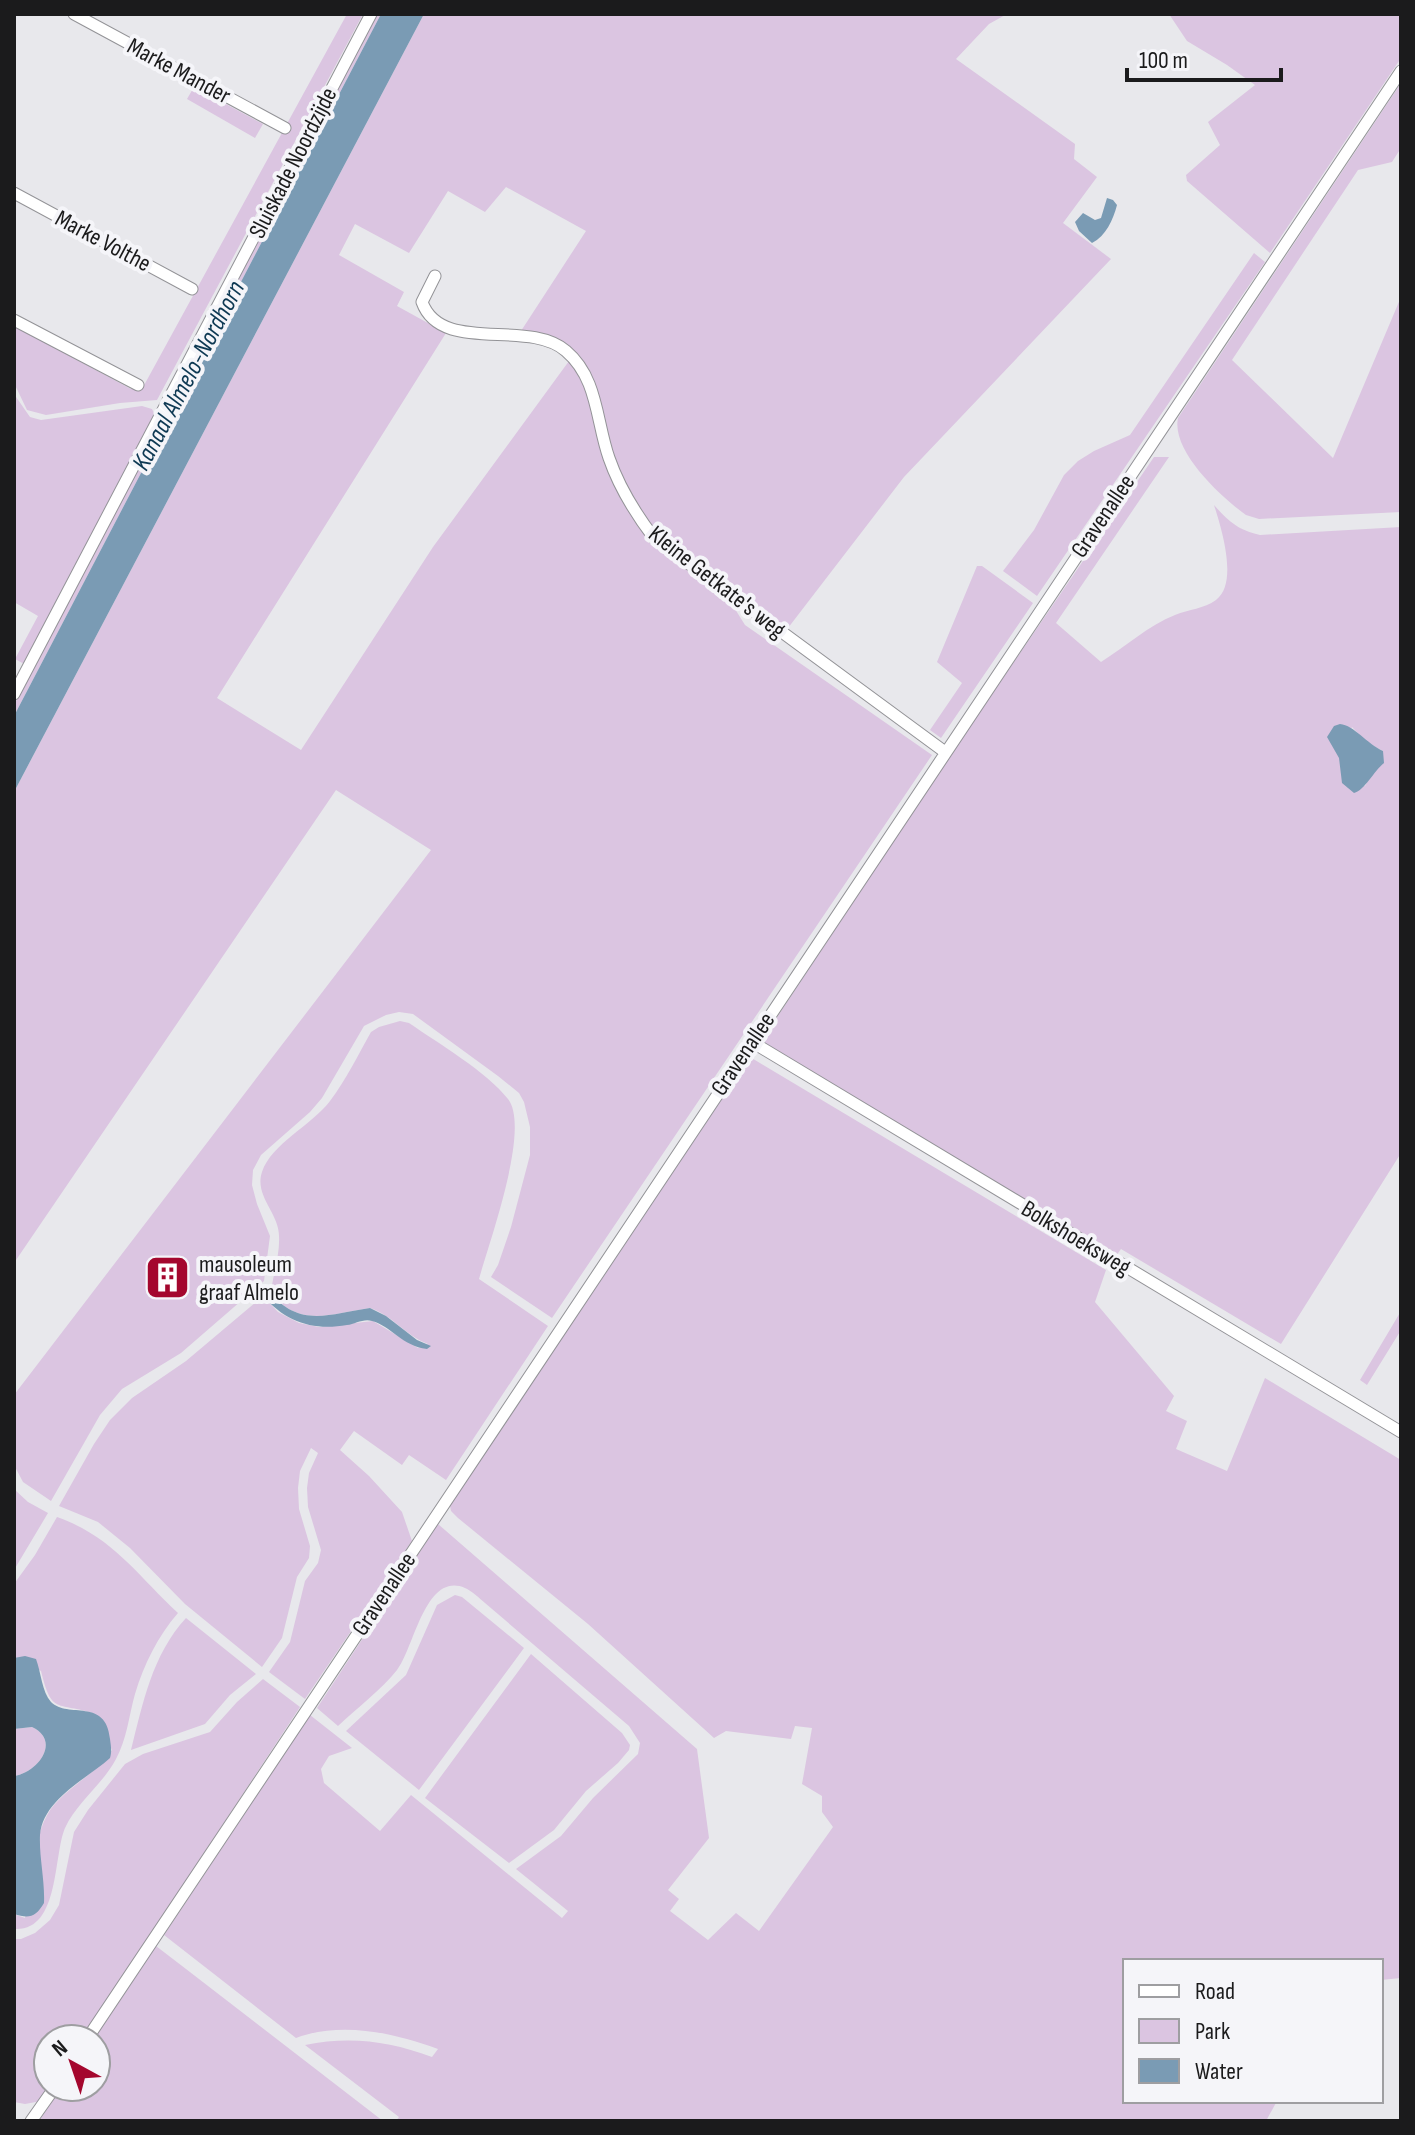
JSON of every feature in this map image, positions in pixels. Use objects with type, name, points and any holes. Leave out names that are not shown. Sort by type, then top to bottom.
[{"type":"street","name":"Marke Mander","points":[[74,14],[285,128]]},
{"type":"street","name":"Sluiskade Noordzijde","points":[[14,694],[371,14]]},
{"type":"street","name":"Gravenallee","points":[[98,2023],[1401,71]]},
{"type":"street","name":"Marke Volthe","points":[[14,193],[192,289]]},
{"type":"street","name":"Kleine Getkate's weg","points":[[435,276],[422,302],[429,315],[441,325],[452,331],[479,331],[547,341],[564,349],[577,362],[592,386],[609,458],[622,489],[654,538],[945,752]]},
{"type":"street","points":[[14,320],[138,385]]},
{"type":"street","name":"Bolkshoeksweg","points":[[752,1042],[1401,1432]]},
{"type":"street","points":[[31,2121],[44,2103]]},
{"type":"green space","points":[[347,14],[363,14],[157,400],[46,415],[27,410],[14,383],[14,326],[131,389],[142,389]]},
{"type":"green space","points":[[375,14],[381,14],[14,716],[14,705]]},
{"type":"green space","points":[[424,14],[1007,14],[989,24],[956,59],[1075,144],[1074,159],[1097,177],[1063,223],[1111,259],[904,477],[788,628],[696,565],[646,520],[626,486],[615,459],[595,384],[584,364],[521,331],[586,231],[506,187],[485,212],[448,191],[409,253],[355,224],[339,255],[404,292],[397,306],[446,333],[217,698],[301,750],[433,547],[569,361],[579,375],[592,406],[616,488],[650,540],[735,609],[745,625],[932,755],[552,1318],[491,1277],[511,1227],[530,1155],[530,1127],[524,1102],[519,1093],[498,1076],[413,1014],[399,1012],[386,1015],[364,1026],[322,1098],[261,1155],[253,1170],[252,1185],[270,1236],[264,1281],[181,1353],[122,1389],[100,1415],[51,1501],[23,1482],[14,1465],[14,1395],[431,850],[336,790],[14,1263],[14,792]]},
{"type":"green space","points":[[1169,14],[1401,14],[1401,58],[1270,253],[1187,181],[1186,175],[1220,145],[1208,122],[1255,85],[1187,41]]},
{"type":"green space","points":[[1401,83],[1401,148],[1392,162],[1358,170],[1232,360],[1333,458],[1401,297],[1401,512],[1259,519],[1246,515],[1212,485],[1190,458],[1182,445],[1178,418]]},
{"type":"green space","points":[[194,87],[263,124],[255,138],[187,99]]},
{"type":"green space","points":[[1254,253],[1265,262],[1037,596],[1003,571],[1034,530],[1064,475],[1094,451],[1130,435]]},
{"type":"green space","points":[[14,394],[30,417],[41,420],[142,406],[152,409],[156,417],[26,665],[15,659],[38,616],[14,602]]},
{"type":"green space","points":[[1154,457],[1169,457],[1056,623],[1101,662],[1156,624],[1211,603],[1223,592],[1226,554],[1214,505],[1234,524],[1260,535],[1401,527],[1401,1153],[1281,1344],[1121,1249],[1116,1256],[772,1049],[762,1040],[947,760]],"holes":[[[1352,727],[1366,742],[1383,751],[1365,786],[1348,771],[1342,755]]]},
{"type":"green space","points":[[977,566],[982,566],[1033,603],[941,738],[930,730],[962,683],[937,662]]},
{"type":"green space","points":[[400,1021],[409,1023],[462,1058],[508,1099],[514,1114],[512,1159],[479,1279],[548,1326],[446,1480],[409,1455],[402,1465],[354,1431],[340,1450],[402,1512],[412,1541],[305,1699],[269,1672],[290,1642],[305,1581],[318,1563],[321,1550],[308,1507],[307,1488],[309,1473],[318,1453],[311,1448],[300,1471],[298,1488],[299,1509],[310,1546],[309,1558],[297,1577],[282,1638],[262,1667],[185,1604],[130,1548],[98,1522],[59,1506],[110,1420],[132,1398],[186,1361],[263,1296],[278,1312],[299,1323],[319,1327],[373,1321],[418,1348],[428,1344],[370,1308],[327,1315],[303,1314],[291,1310],[268,1290],[272,1285],[279,1242],[278,1228],[261,1189],[262,1172],[274,1152],[330,1101],[371,1032]]},
{"type":"green space","points":[[750,1057],[1106,1270],[1095,1302],[1174,1396],[1166,1411],[1187,1421],[1176,1449],[1227,1471],[1265,1378],[1401,1460],[1401,1978],[1383,1980],[1383,1959],[1123,1959],[1123,2103],[1276,2103],[1266,2121],[396,2121],[399,2117],[305,2045],[338,2041],[369,2042],[432,2057],[438,2049],[368,2031],[331,2030],[296,2038],[164,1935],[310,1715],[352,1748],[329,1756],[321,1769],[324,1783],[380,1831],[411,1795],[562,1918],[568,1911],[516,1869],[561,1836],[593,1798],[638,1754],[640,1743],[629,1726],[475,1595],[465,1588],[451,1586],[440,1591],[422,1615],[397,1670],[338,1726],[317,1708],[438,1524],[697,1749],[709,1838],[668,1890],[679,1899],[670,1911],[708,1940],[736,1913],[759,1931],[833,1827],[822,1812],[822,1796],[802,1784],[812,1728],[795,1726],[791,1739],[726,1731],[714,1738],[588,1624],[458,1518],[450,1506]]},
{"type":"green space","points":[[1401,1311],[1401,1330],[1367,1385],[1360,1380]]},
{"type":"green space","points":[[14,1489],[28,1502],[48,1513],[14,1570]]},
{"type":"green space","points":[[57,1517],[77,1525],[109,1546],[178,1613],[158,1641],[143,1672],[116,1759],[65,1828],[47,1906],[40,1918],[29,1927],[14,1929],[14,1914],[25,1918],[37,1843],[47,1815],[112,1750],[95,1714],[53,1701],[41,1671],[14,1658],[14,1584]]},
{"type":"green space","points":[[455,1595],[462,1597],[524,1648],[419,1790],[346,1731],[406,1675],[437,1605]]},
{"type":"green space","points":[[186,1618],[256,1674],[230,1695],[205,1724],[131,1750],[157,1664],[174,1632]]},
{"type":"green space","points":[[531,1654],[622,1733],[630,1745],[618,1763],[586,1791],[554,1830],[509,1863],[425,1798]]},
{"type":"green space","points":[[263,1679],[300,1707],[93,2023],[32,2023],[32,2103],[14,2102],[14,1939],[35,1933],[50,1920],[59,1905],[74,1832],[125,1764],[143,1754],[210,1732]]},
{"type":"green space","points":[[32,1727],[41,1733],[46,1748],[38,1763],[23,1774],[14,1776],[14,1729]]},
{"type":"green space","points":[[156,1946],[383,2121],[39,2121],[51,2103],[112,2103],[112,2023],[105,2023]]},
{"type":"water","points":[[381,14],[424,14],[14,792],[14,716]]},
{"type":"water","points":[[1107,198],[1117,205],[1115,211],[1105,232],[1092,243],[1079,231],[1075,222],[1083,213],[1095,220],[1101,218]]},
{"type":"water","points":[[1340,724],[1383,751],[1384,763],[1354,793],[1342,783],[1339,758],[1327,737],[1334,726]]},
{"type":"water","points":[[268,1290],[291,1310],[303,1314],[327,1315],[370,1308],[431,1346],[427,1349],[418,1347],[369,1320],[335,1327],[301,1322],[272,1305],[263,1296]]},
{"type":"water","points":[[25,1656],[36,1659],[51,1702],[58,1707],[94,1713],[101,1718],[107,1726],[111,1749],[110,1758],[57,1800],[43,1822],[40,1843],[44,1903],[35,1914],[28,1916],[14,1914],[14,1776],[23,1774],[38,1763],[46,1748],[41,1733],[32,1727],[14,1729],[14,1658]]},
{"type":"place","name":"mausoleum graaf Almelo","points":[[168,1278]]},
{"type":"water label","name":"Kanaal Almelo-Nordhorn","points":[[189,376]]}]
